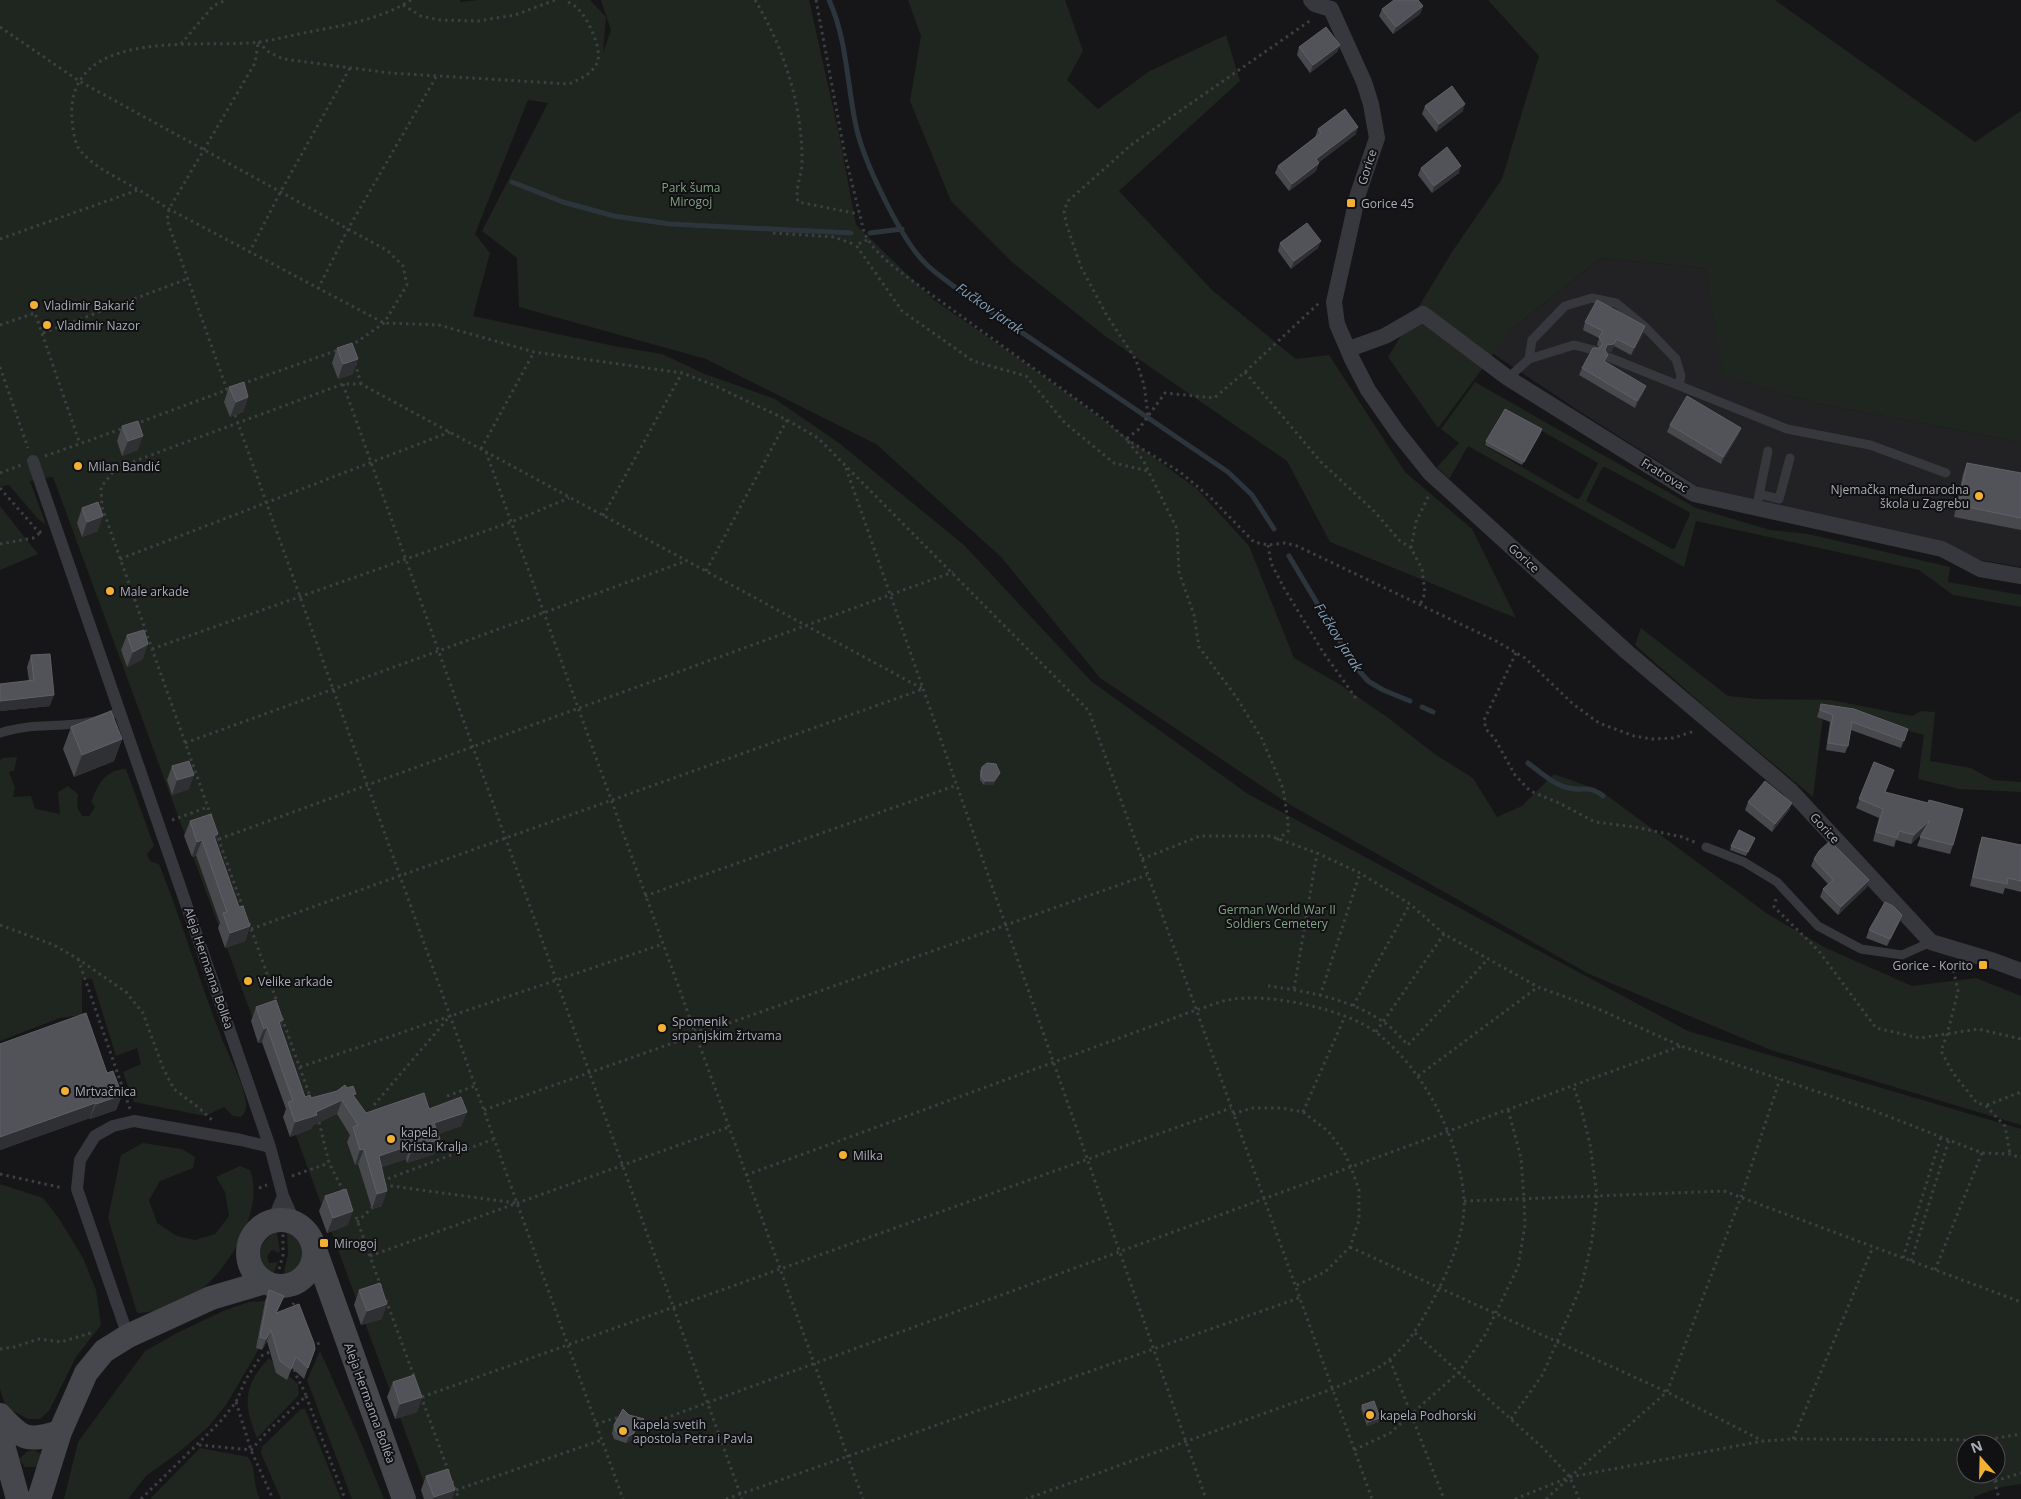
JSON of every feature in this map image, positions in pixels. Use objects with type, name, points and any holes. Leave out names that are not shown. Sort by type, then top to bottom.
[{"type":"main road","points":[[211,1298],[233,1274],[249,1248],[255,1232],[264,1225],[283,1225]]},
{"type":"main road","name":"Aleja Hermanna Bolléa","points":[[283,1225],[310,1235],[404,1499]]},
{"type":"main road","points":[[39,1499],[60,1432],[86,1373],[104,1351],[128,1336],[211,1298],[282,1287],[299,1281],[313,1263],[313,1244]]},
{"type":"main road","points":[[249,1248],[250,1265],[256,1274],[282,1287],[335,1306]]},
{"type":"main road","points":[[0,1415],[17,1434],[38,1439],[60,1432]]},
{"type":"main road","points":[[0,1434],[18,1499]]},
{"type":"street","points":[[1311,0],[1315,4],[1330,6]]},
{"type":"street","name":"Gorice","points":[[1330,6],[1364,82],[1371,104],[1377,138],[1358,194],[1334,302],[1337,324],[1368,390],[1398,433],[1430,473],[1627,652],[1790,790],[1931,942]]},
{"type":"street","name":"Fratrovac","points":[[1349,349],[1386,336],[1423,314],[1508,378],[1694,494],[1758,501],[1942,549],[1980,569],[2021,576]]},
{"type":"street","name":"Aleja Hermanna Bolléa","points":[[33,461],[270,1147],[283,1196],[283,1225]]},
{"type":"street","points":[[1931,942],[2021,971]]},
{"type":"street","points":[[128,1336],[77,1189],[80,1160],[95,1136],[113,1126],[134,1121],[242,1140],[270,1147]]},
{"type":"street","points":[[283,1196],[283,1225]]},
{"type":"lane","points":[[1529,359],[1532,340],[1565,306],[1592,298],[1616,303],[1644,326],[1676,359],[1680,376],[1679,385]]},
{"type":"lane","points":[[1508,378],[1529,359],[1574,345],[1594,350]]},
{"type":"lane","points":[[1608,357],[1787,429],[1870,445],[1946,473]]},
{"type":"lane","points":[[1768,451],[1758,501],[1779,499],[1790,458]]},
{"type":"lane","points":[[0,733],[30,726],[59,725],[98,720],[120,711]]},
{"type":"lane","points":[[1706,847],[1744,862],[1777,882],[1818,926],[1861,949],[1902,955],[1931,942]]},
{"type":"path","points":[[181,44],[213,6],[215,0]]},
{"type":"path","points":[[213,6],[226,0]]},
{"type":"path","points":[[411,0],[397,9],[354,22],[258,42],[137,47],[111,55],[95,66],[79,81],[74,90],[71,116],[77,147],[97,167],[139,190],[169,210],[384,323],[438,325],[534,352],[682,373],[711,384],[787,420],[818,438],[1089,711],[1372,1499]]},
{"type":"path","points":[[403,5],[421,16],[440,20],[478,21],[514,16],[555,0]]},
{"type":"path","points":[[258,42],[269,52],[283,59],[436,77],[570,84],[582,78],[597,63],[599,53],[592,30],[579,9],[565,0]]},
{"type":"path","points":[[755,0],[782,52],[798,114],[802,166],[796,192],[798,202],[859,214]]},
{"type":"path","points":[[816,0],[845,155],[867,240],[878,253],[903,274],[1106,420],[1126,439],[1143,460],[1177,529],[1179,572],[1194,615],[1199,647],[1237,698],[1262,739],[1283,788],[1288,831],[1278,840]]},
{"type":"path","points":[[1148,415],[1144,385],[1136,360],[1106,314],[1082,267],[1066,223],[1064,211],[1068,201],[1131,145],[1330,6]]},
{"type":"path","points":[[0,27],[79,81],[388,251],[403,266],[407,285],[384,323],[349,347]]},
{"type":"path","points":[[228,395],[167,220],[169,210],[255,63],[258,42]]},
{"type":"path","points":[[250,253],[281,191],[350,68]]},
{"type":"path","points":[[318,289],[348,229],[436,77]]},
{"type":"path","points":[[0,239],[139,190]]},
{"type":"path","points":[[773,233],[834,237],[856,245],[902,312],[973,361],[1026,376],[1065,423],[1114,463],[1149,471]]},
{"type":"path","points":[[856,245],[867,240]]},
{"type":"path","points":[[43,333],[187,279]]},
{"type":"path","points":[[1126,439],[1138,430],[1165,393],[1214,398],[1324,297]]},
{"type":"path","points":[[0,325],[35,313],[80,444]]},
{"type":"path","points":[[0,472],[340,350]]},
{"type":"path","points":[[481,449],[534,352]]},
{"type":"path","points":[[352,356],[361,384]]},
{"type":"path","points":[[0,367],[33,461]]},
{"type":"path","points":[[1244,372],[1321,462],[1375,512],[1399,540],[1411,548],[1422,569],[1425,593],[1420,605]]},
{"type":"path","points":[[603,516],[682,373]]},
{"type":"path","points":[[343,384],[742,1499]]},
{"type":"path","points":[[244,911],[102,507],[101,487],[116,468],[343,384],[361,384],[923,689]]},
{"type":"path","points":[[235,415],[623,1499]]},
{"type":"path","points":[[706,571],[787,420]]},
{"type":"path","points":[[120,559],[450,432]]},
{"type":"path","points":[[1126,439],[1180,472],[1210,497],[1254,542],[1268,545],[1285,543],[1297,546],[1496,641],[1525,658],[1573,704],[1599,723],[1634,736],[1652,740],[1673,738],[1702,729],[1711,723]]},
{"type":"path","points":[[486,452],[863,1499]]},
{"type":"path","points":[[846,467],[1206,1499]]},
{"type":"path","points":[[1411,548],[1416,522],[1427,497],[1440,481]]},
{"type":"path","points":[[0,488],[13,505],[40,532],[63,547]]},
{"type":"path","points":[[152,650],[511,522],[570,497]]},
{"type":"path","points":[[0,544],[33,538],[40,532]]},
{"type":"path","points":[[1268,545],[1270,563],[1284,588],[1323,652],[1358,701]]},
{"type":"path","points":[[185,743],[686,561]]},
{"type":"path","points":[[219,839],[953,572]]},
{"type":"path","points":[[1516,653],[1484,720],[1486,729],[1495,739],[1515,775],[1530,791],[1559,803],[1595,822],[1682,836],[1706,847]]},
{"type":"path","points":[[251,929],[923,689]]},
{"type":"path","points":[[646,896],[957,785]]},
{"type":"path","points":[[159,824],[208,807]]},
{"type":"path","points":[[1142,859],[1200,836],[1270,836],[1317,853],[1360,873],[1410,904],[1444,934],[1538,987],[1596,1008],[1681,1046],[1872,1110],[1982,1153],[2010,1154],[2021,1158]]},
{"type":"path","points":[[1294,989],[1317,853]]},
{"type":"path","points":[[1320,996],[1360,873]]},
{"type":"path","points":[[484,1110],[590,1073],[695,1033],[702,1033],[1147,875]]},
{"type":"path","points":[[1783,889],[1776,897],[1774,907],[1818,950],[1876,1028],[1920,1038],[1978,1029],[2021,1039]]},
{"type":"path","points":[[1353,1006],[1410,904]]},
{"type":"path","points":[[248,920],[278,1007]]},
{"type":"path","points":[[0,925],[54,945],[126,992],[143,1013],[163,1068],[174,1088],[218,1126],[242,1140]]},
{"type":"path","points":[[1376,1032],[1444,934]]},
{"type":"path","points":[[300,1067],[663,944]]},
{"type":"path","points":[[1953,948],[1952,965],[1958,991],[1941,1051],[1953,1073],[1976,1102],[1986,1106],[2005,1126],[2010,1154]]},
{"type":"path","points":[[78,959],[134,1121]]},
{"type":"path","points":[[1268,986],[1294,989],[1353,1006],[1383,1021],[1408,1045],[1488,959]]},
{"type":"path","points":[[1418,1076],[1538,987]]},
{"type":"path","points":[[746,1175],[1196,1010],[1230,1000],[1270,999],[1315,1007],[1345,1016],[1376,1032],[1418,1076],[1430,1095],[1457,1157],[1464,1201],[1459,1242],[1440,1288],[1415,1333],[1390,1360],[1374,1371],[1332,1389],[1026,1499]]},
{"type":"path","points":[[281,1016],[311,1101]]},
{"type":"path","points":[[374,1105],[450,1016]]},
{"type":"path","points":[[1303,1112],[1345,1016]]},
{"type":"path","points":[[596,1424],[619,1416],[641,1418],[652,1422],[1681,1046]]},
{"type":"path","points":[[1546,1499],[1667,1392],[1741,1197],[1780,1079]]},
{"type":"path","points":[[1511,1419],[1543,1374],[1582,1284],[1592,1240],[1597,1196],[1590,1144],[1574,1085]]},
{"type":"path","points":[[447,1096],[475,1086]]},
{"type":"path","points":[[1986,1106],[2021,1092]]},
{"type":"path","points":[[422,1397],[1231,1108]]},
{"type":"path","points":[[1233,1114],[1252,1108],[1281,1108],[1303,1112],[1328,1131],[1344,1152],[1351,1167],[1359,1190],[1359,1220],[1350,1248],[1325,1272],[1295,1286]]},
{"type":"path","points":[[1354,1450],[1390,1433],[1459,1372],[1485,1335],[1518,1267],[1525,1225],[1524,1199],[1521,1158],[1508,1109]]},
{"type":"path","points":[[319,1122],[329,1164],[347,1197]]},
{"type":"path","points":[[370,1256],[729,1127]]},
{"type":"path","points":[[1902,1258],[1941,1137]]},
{"type":"path","points":[[382,1190],[382,1181],[494,1139]]},
{"type":"path","points":[[1911,1261],[1949,1140]]},
{"type":"path","points":[[1935,1270],[1982,1153]]},
{"type":"path","points":[[0,1174],[55,1188],[77,1189]]},
{"type":"path","points":[[381,1185],[517,1203]]},
{"type":"path","points":[[1464,1201],[1724,1191],[2021,1302]]},
{"type":"path","points":[[357,1222],[374,1207],[378,1198]]},
{"type":"path","points":[[356,1217],[459,1499]]},
{"type":"path","points":[[283,1225],[282,1287],[284,1317]]},
{"type":"path","points":[[1793,1439],[1873,1247]]},
{"type":"path","points":[[1350,1248],[1667,1392],[1763,1441]]},
{"type":"path","points":[[726,1499],[1299,1298]]},
{"type":"path","points":[[0,1350],[39,1339],[61,1342],[93,1332],[102,1332]]},
{"type":"path","points":[[1415,1333],[1543,1448],[1570,1477],[1578,1499]]},
{"type":"path","points":[[308,1348],[323,1342]]},
{"type":"path","points":[[141,1499],[198,1445],[236,1402],[246,1379],[261,1356],[281,1347]]},
{"type":"path","points":[[1390,1360],[1444,1499]]},
{"type":"path","points":[[293,1361],[296,1377],[302,1385],[345,1499]]},
{"type":"path","points":[[252,1450],[268,1431],[306,1396]]},
{"type":"path","points":[[236,1402],[252,1450],[273,1499]]},
{"type":"path","points":[[2006,1437],[2021,1434]]},
{"type":"path","points":[[1515,1499],[1570,1477],[1763,1441],[1793,1439],[1956,1442]]},
{"type":"path","points":[[455,1490],[602,1440]]},
{"type":"path","points":[[198,1445],[252,1450]]},
{"type":"path","points":[[2006,1478],[2021,1473]]},
{"type":"path","points":[[1996,1484],[1999,1499]]},
{"type":"shaded area","points":[[1601,258],[1705,268],[1724,376],[1816,403],[2021,442],[2021,567],[1981,560],[1699,487],[1492,353],[1512,329]]},
{"type":"green space","points":[[0,0],[460,0],[460,2],[478,0],[590,0],[606,17],[603,53],[611,30],[601,0],[809,0],[839,134],[856,225],[934,300],[1031,367],[1197,489],[1249,546],[1294,658],[1339,684],[1387,717],[1436,755],[1473,778],[1497,817],[1522,806],[1554,774],[1601,791],[1769,915],[1826,948],[1912,986],[1976,978],[2021,996],[2021,1125],[1771,1050],[1589,974],[1287,803],[1100,678],[1001,557],[876,444],[706,359],[519,307],[517,258],[482,231],[548,103],[528,100],[475,234],[490,253],[473,316],[614,346],[662,354],[705,374],[775,399],[839,443],[964,545],[1091,681],[1248,794],[1688,1031],[2021,1129],[2021,1484],[1997,1488],[1974,1497],[1974,1499],[430,1499],[53,477],[30,481],[46,525],[38,519],[9,485],[0,487]]},
{"type":"green space","points":[[908,0],[1065,0],[1083,51],[1067,80],[1098,109],[1148,72],[1226,35],[1240,81],[1119,191],[1212,290],[1296,359],[1329,355],[1405,472],[1472,529],[1516,618],[1330,542],[1287,461],[1105,336],[1013,263],[951,201],[910,101],[921,36]]},
{"type":"green space","points":[[1488,0],[1775,0],[1975,142],[2021,111],[2021,442],[1816,403],[1723,376],[1705,268],[1601,258],[1512,329],[1438,428],[1388,357],[1452,252],[1502,179],[1539,56]]},
{"type":"green space","points":[[1475,382],[1696,508],[1770,530],[1808,534],[1950,567],[1948,582],[2021,595],[2021,607],[1953,595],[1919,570],[1696,521],[1684,567],[1468,446],[1449,479],[1437,467],[1459,443],[1441,429]],"holes":[[[1505,410],[1598,463],[1580,498],[1577,499],[1484,445],[1502,412]],[[1605,467],[1689,512],[1690,514],[1675,548],[1672,549],[1586,501],[1602,468]]]},
{"type":"green space","points":[[0,506],[38,554],[0,570]]},
{"type":"green space","points":[[1641,628],[1728,696],[1758,699],[1831,700],[1912,716],[1921,711],[1935,712],[1930,761],[1971,768],[1993,780],[2021,782],[2021,792],[1959,789],[1918,779],[1924,735],[1824,708],[1813,797],[1711,712],[1635,645]]},
{"type":"green space","points":[[17,757],[14,771],[9,772],[15,788],[13,797],[31,796],[35,809],[60,814],[58,792],[68,786],[78,794],[77,807],[82,816],[89,816],[95,807],[91,802],[96,789],[103,779],[113,772],[126,769],[154,846],[147,854],[150,861],[159,864],[222,1040],[242,1085],[246,1107],[241,1117],[233,1116],[224,1107],[205,1116],[134,1102],[123,1072],[141,1064],[137,1048],[116,1056],[92,979],[82,978],[82,1015],[60,1018],[0,1041],[0,760]]},
{"type":"green space","points":[[143,1143],[182,1149],[195,1157],[193,1168],[160,1181],[149,1200],[157,1223],[177,1236],[195,1240],[215,1234],[229,1216],[225,1192],[216,1177],[240,1166],[250,1170],[253,1186],[248,1222],[240,1241],[217,1274],[204,1287],[186,1300],[157,1310],[137,1313],[108,1218],[121,1155]]},
{"type":"green space","points":[[0,1184],[43,1198],[58,1217],[83,1258],[96,1290],[101,1325],[76,1357],[49,1411],[40,1419],[28,1419],[6,1407],[0,1389]]},
{"type":"green space","points":[[289,1231],[300,1238],[306,1258],[296,1274],[283,1277],[288,1254],[287,1234]]},
{"type":"green space","points":[[274,1233],[277,1233],[280,1251],[279,1253],[272,1250],[267,1256],[269,1263],[278,1262],[274,1272],[271,1273],[261,1264],[260,1253],[265,1241]]},
{"type":"green space","points":[[265,1301],[261,1322],[263,1342],[226,1405],[208,1427],[179,1452],[146,1476],[128,1499],[64,1499],[78,1442],[145,1351],[223,1311],[249,1302]]},
{"type":"green space","points":[[320,1351],[384,1499],[352,1499],[307,1380]]},
{"type":"green space","points":[[269,1358],[298,1384],[299,1395],[257,1438],[249,1415],[248,1396],[254,1378]]},
{"type":"green space","points":[[301,1409],[305,1409],[341,1499],[281,1499],[261,1453],[262,1447]]},
{"type":"green space","points":[[200,1448],[248,1457],[253,1466],[256,1488],[260,1499],[150,1499]]},
{"type":"green space","points":[[34,1450],[41,1454],[37,1467],[25,1467],[19,1459],[28,1451]]},
{"type":"building","points":[[1394,0],[1418,0],[1423,6],[1396,27],[1382,9]]},
{"type":"building","points":[[1326,27],[1340,45],[1313,65],[1299,47]]},
{"type":"building","points":[[1452,86],[1465,104],[1439,124],[1425,106]]},
{"type":"building","points":[[1345,109],[1358,127],[1316,159],[1319,163],[1292,184],[1278,166],[1321,133],[1318,129]]},
{"type":"building","points":[[1447,147],[1461,166],[1434,186],[1421,168]]},
{"type":"building","points":[[1307,223],[1321,241],[1294,261],[1280,243]]},
{"type":"building","points":[[1597,300],[1645,326],[1634,348],[1617,339],[1614,344],[1607,345],[1605,350],[1608,355],[1604,361],[1646,386],[1637,401],[1582,368],[1593,348],[1599,348],[1603,344],[1599,337],[1603,331],[1585,322]]},
{"type":"building","points":[[352,343],[358,359],[343,364],[337,348]]},
{"type":"building","points":[[244,382],[248,397],[236,402],[229,387]]},
{"type":"building","points":[[1687,396],[1741,428],[1723,457],[1670,425]]},
{"type":"building","points":[[1505,409],[1542,429],[1524,462],[1486,441]]},
{"type":"building","points":[[138,421],[143,436],[128,441],[122,426]]},
{"type":"building","points":[[1967,463],[2021,473],[2021,518],[1958,505]]},
{"type":"building","points":[[98,502],[103,516],[87,522],[82,508]]},
{"type":"building","points":[[144,630],[148,644],[133,652],[127,635]]},
{"type":"building","points":[[50,654],[54,695],[0,701],[0,684],[34,680],[31,655]]},
{"type":"building","points":[[1821,704],[1854,709],[1908,729],[1904,741],[1852,722],[1848,746],[1828,743],[1833,715],[1820,710]]},
{"type":"building","points":[[111,711],[122,739],[82,755],[71,727]]},
{"type":"building","points":[[189,761],[194,775],[177,780],[172,766]]},
{"type":"building","points":[[1874,762],[1894,770],[1885,792],[1928,803],[1929,800],[1963,809],[1953,845],[1920,837],[1930,820],[1914,835],[1899,831],[1897,838],[1876,832],[1883,809],[1859,799]]},
{"type":"building","points":[[987,763],[996,764],[1000,773],[994,781],[985,781],[981,776],[982,767]]},
{"type":"building","points":[[1765,781],[1792,803],[1775,824],[1748,802]]},
{"type":"building","points":[[211,814],[218,834],[214,836],[239,907],[243,906],[250,926],[230,933],[223,913],[227,912],[202,840],[197,842],[190,821]]},
{"type":"building","points":[[1739,830],[1755,838],[1748,852],[1731,846]]},
{"type":"building","points":[[1982,837],[2021,845],[2021,881],[2008,878],[2007,884],[1973,877]]},
{"type":"building","points":[[1830,841],[1869,880],[1841,907],[1823,889],[1833,880],[1814,859],[1819,851]]},
{"type":"building","points":[[1885,902],[1893,906],[1902,915],[1890,939],[1869,930]]},
{"type":"building","points":[[276,1000],[283,1020],[279,1022],[305,1097],[310,1095],[311,1098],[337,1091],[345,1085],[347,1088],[353,1086],[356,1094],[353,1095],[366,1113],[424,1093],[429,1109],[461,1097],[467,1112],[434,1123],[440,1139],[413,1148],[411,1145],[379,1156],[387,1191],[377,1194],[364,1149],[360,1150],[353,1127],[358,1125],[342,1100],[316,1112],[317,1115],[295,1122],[288,1102],[293,1101],[267,1027],[264,1029],[256,1007]]},
{"type":"building","name":"Mrtvačnica","points":[[86,1013],[107,1073],[113,1071],[122,1095],[0,1137],[0,1044]]},
{"type":"building","points":[[346,1189],[353,1211],[333,1218],[325,1196]]},
{"type":"building","points":[[380,1283],[387,1304],[367,1311],[359,1290]]},
{"type":"building","points":[[269,1290],[284,1296],[276,1313],[299,1304],[315,1349],[308,1368],[296,1357],[291,1369],[280,1361],[271,1330],[266,1339],[260,1337]]},
{"type":"building","points":[[414,1375],[422,1397],[400,1404],[393,1382]]},
{"type":"building","name":"kapela Podhorski","points":[[1374,1401],[1380,1418],[1368,1422],[1362,1405]]},
{"type":"building","points":[[623,1409],[629,1415],[644,1419],[635,1427],[634,1433],[629,1436],[616,1432],[614,1425]]},
{"type":"building","points":[[448,1469],[455,1490],[434,1497],[426,1476]]},
{"type":"waterway","name":"Fučkov jarak","points":[[829,0],[840,30],[856,126],[866,159],[884,199],[916,253],[929,267],[956,288],[1228,472],[1252,495],[1274,529]]},
{"type":"waterway","points":[[512,182],[563,202],[614,216],[670,224],[851,233]]},
{"type":"waterway","points":[[870,233],[902,229]]},
{"type":"waterway","name":"Fučkov jarak","points":[[1289,556],[1354,665],[1368,681],[1383,690],[1410,701]]},
{"type":"waterway","name":"Fučkov jarak","points":[[1422,707],[1433,712]]},
{"type":"waterway","name":"Fučkov jarak","points":[[1528,763],[1558,784],[1574,789],[1593,790],[1603,796]]},
{"type":"place","name":"Gorice 45","points":[[1351,203]]},
{"type":"place","name":"Vladimir Bakarić","points":[[34,305]]},
{"type":"place","name":"Vladimir Nazor","points":[[47,325]]},
{"type":"place","name":"Milan Bandić","points":[[78,466]]},
{"type":"place","name":"Njemačka međunarodna škola u Zagrebu","points":[[1979,496]]},
{"type":"place","name":"Male arkade","points":[[110,591]]},
{"type":"place","name":"Gorice - Korito","points":[[1983,965]]},
{"type":"place","name":"Velike arkade","points":[[248,981]]},
{"type":"place","name":"Spomenik srpanjskim žrtvama","points":[[662,1028]]},
{"type":"place","name":"Mrtvačnica","points":[[65,1091]]},
{"type":"place","name":"kapela Krista Kralja","points":[[391,1139]]},
{"type":"place","name":"Milka","points":[[843,1155]]},
{"type":"place","name":"Mirogoj","points":[[324,1243]]},
{"type":"place","name":"kapela Podhorski","points":[[1370,1415]]},
{"type":"place","name":"kapela svetih apostola Petra i Pavla","points":[[623,1431]]},
{"type":"park label","name":"Park šuma Mirogoj","points":[[691,194]]},
{"type":"park label","name":"German World War II Soldiers Cemetery","points":[[1277,916]]}]
